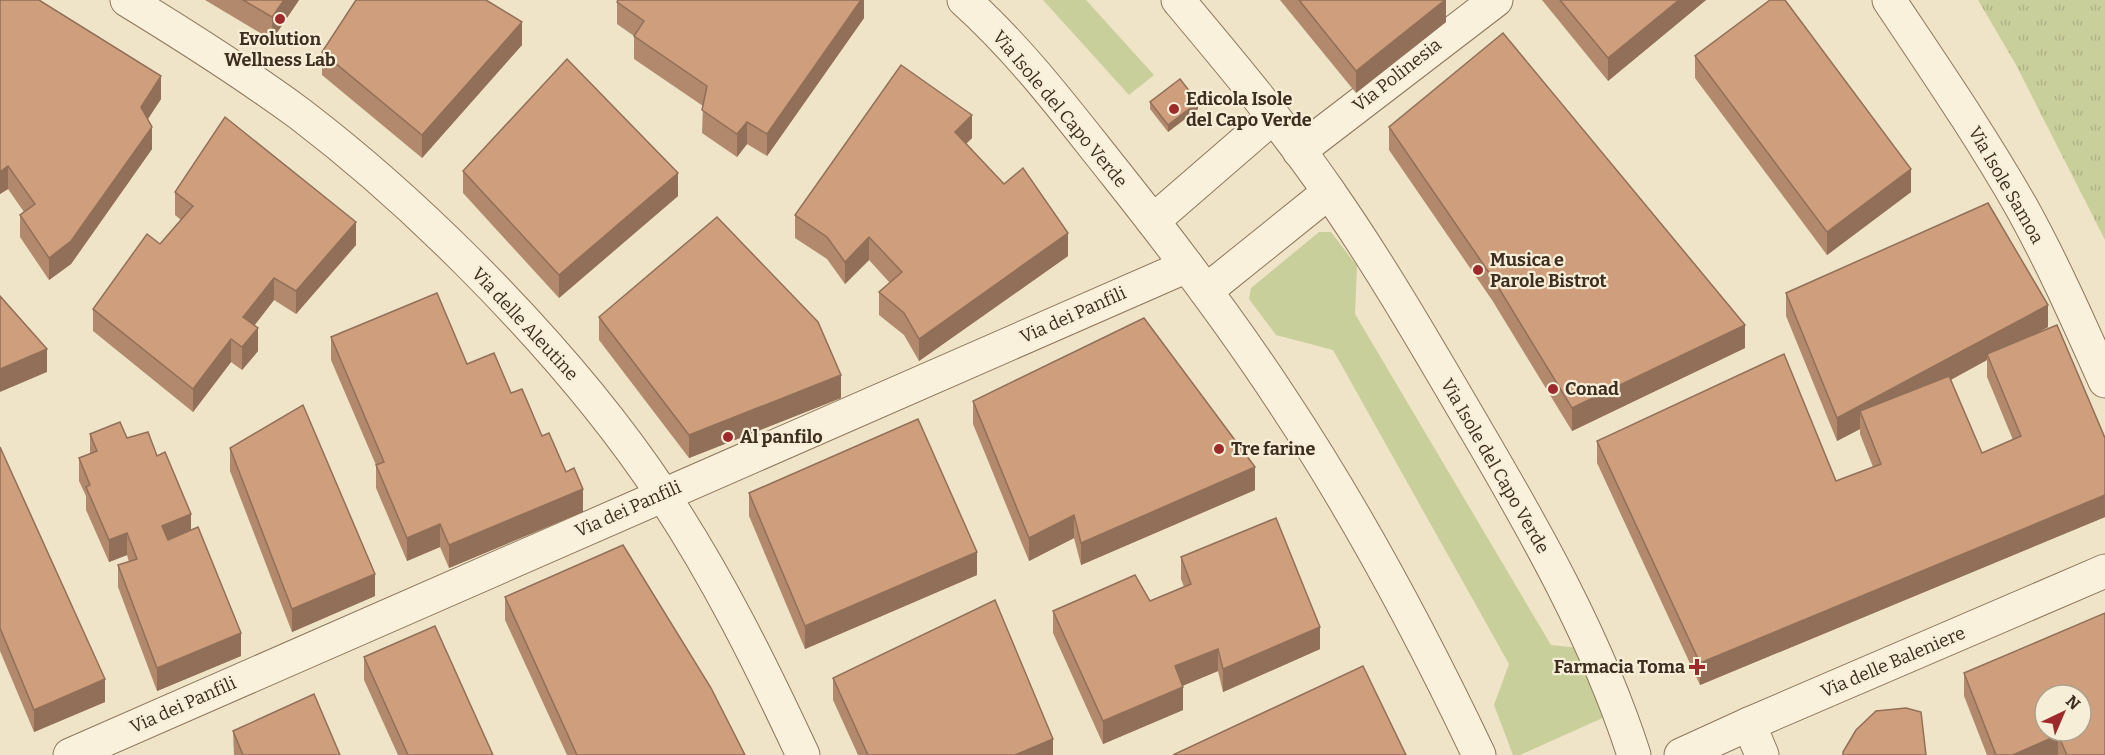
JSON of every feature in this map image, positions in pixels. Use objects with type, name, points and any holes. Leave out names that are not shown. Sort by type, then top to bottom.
[{"type":"street","name":"Via delle Aleutine","points":[[127,0],[216,55],[302,116],[364,166],[426,222],[520,315],[556,355],[612,424],[663,494],[707,564],[742,629],[803,755]]},
{"type":"street","name":"Via Isole del Capo Verde","points":[[964,0],[1032,70],[1153,221],[1282,400],[1362,531],[1423,641],[1479,755]]},
{"type":"street","name":"Via Isole del Capo Verde","points":[[1178,0],[1273,117],[1329,192],[1366,248],[1454,393],[1530,524],[1586,635],[1634,755]]},
{"type":"street","name":"Via Polinesia","points":[[1299,151],[1496,0]]},
{"type":"street","name":"Via Isole Samoa","points":[[1889,0],[1983,142],[2022,210],[2065,293],[2105,381]]},
{"type":"street","points":[[1153,221],[1273,117]]},
{"type":"street","points":[[1196,278],[1329,192]]},
{"type":"street","name":"Via dei Panfili","points":[[70,755],[663,494],[1196,278]]},
{"type":"street","name":"Via delle Baleniere","points":[[1681,755],[2105,571]]},
{"type":"street","points":[[1749,724],[1762,755]]},
{"type":"green space","points":[[1043,0],[1086,0],[1154,75],[1129,95]]},
{"type":"green space","points":[[1978,0],[2105,0],[2105,240],[2015,63]]},
{"type":"green space","points":[[1319,232],[1331,232],[1357,266],[1355,314],[1551,645],[1579,648],[1607,716],[1520,755],[1513,755],[1494,705],[1509,664],[1333,350],[1276,335],[1249,299],[1251,288]]},
{"type":"building","points":[[0,0],[39,0],[161,76],[141,107],[152,127],[71,241],[49,258],[20,215],[35,204],[8,166],[0,172]]},
{"type":"building","points":[[243,0],[284,0],[272,17]]},
{"type":"building","points":[[356,0],[486,0],[522,22],[422,135],[322,52]]},
{"type":"building","points":[[618,0],[861,0],[767,134],[747,122],[737,134],[702,110],[707,86],[634,36],[644,21],[617,2]]},
{"type":"building","points":[[1299,0],[1445,0],[1356,71]]},
{"type":"building","points":[[1560,0],[1679,0],[1608,58]]},
{"type":"building","points":[[1770,0],[1785,0],[1911,169],[1827,232],[1695,56]]},
{"type":"building","points":[[1503,33],[1745,325],[1572,408],[1492,277],[1389,127]]},
{"type":"building","points":[[567,59],[678,173],[559,275],[463,171]]},
{"type":"building","points":[[901,65],[972,115],[955,132],[1004,184],[1023,168],[1068,233],[919,339],[904,313],[879,292],[902,272],[869,237],[845,262],[827,237],[795,215]]},
{"type":"building","name":"Edicola Isole del Capo Verde","points":[[1180,79],[1198,102],[1168,125],[1150,102]]},
{"type":"building","points":[[225,117],[356,222],[296,291],[274,278],[243,317],[258,328],[242,347],[231,339],[193,389],[93,309],[147,234],[160,244],[193,206],[175,192]]},
{"type":"building","points":[[1988,203],[2048,305],[1837,418],[1786,293]]},
{"type":"building","points":[[717,217],[818,322],[841,375],[689,435],[599,317]]},
{"type":"building","points":[[437,293],[467,364],[494,353],[511,393],[522,389],[542,436],[549,433],[566,472],[574,468],[583,489],[449,545],[440,524],[407,538],[376,465],[384,462],[331,337]]},
{"type":"building","points":[[0,296],[47,349],[0,369]]},
{"type":"building","points":[[1144,318],[1255,467],[1081,543],[1074,515],[1029,538],[973,401]]},
{"type":"building","points":[[2057,325],[2105,438],[2105,495],[1700,663],[1597,441],[1784,354],[1836,481],[1881,464],[1860,411],[1949,376],[1982,453],[2021,436],[1987,354]]},
{"type":"building","points":[[303,405],[375,574],[292,609],[230,448]]},
{"type":"building","points":[[918,419],[977,552],[805,626],[749,493]]},
{"type":"building","points":[[120,422],[127,438],[148,432],[157,456],[165,452],[191,514],[162,526],[168,540],[198,527],[241,633],[157,668],[118,565],[137,559],[127,533],[109,540],[86,487],[90,485],[79,458],[97,451],[90,434]]},
{"type":"building","points":[[0,447],[105,679],[34,710],[0,628]]},
{"type":"building","points":[[1276,518],[1320,627],[1223,669],[1218,649],[1175,666],[1183,687],[1103,721],[1053,611],[1135,575],[1150,601],[1191,584],[1181,557]]},
{"type":"building","points":[[623,545],[711,688],[745,755],[577,755],[505,597]]},
{"type":"building","points":[[995,600],[1053,739],[1015,755],[868,755],[833,678]]},
{"type":"building","points":[[2105,613],[2105,755],[2067,755],[2062,743],[2093,743],[2093,683],[2033,683],[2033,743],[2040,743],[2013,755],[1996,755],[1964,673]]},
{"type":"building","points":[[435,626],[493,755],[408,755],[364,657]]},
{"type":"building","points":[[1363,666],[1406,755],[1173,755]]},
{"type":"building","points":[[314,694],[340,755],[243,755],[233,731]]},
{"type":"building","points":[[1906,708],[1921,712],[1926,755],[1843,755],[1856,730],[1876,711]]},
{"type":"place","name":"Evolution Wellness Lab","points":[[280,19]]},
{"type":"place","name":"Edicola Isole del Capo Verde","points":[[1174,109]]},
{"type":"place","name":"Musica e Parole Bistrot","points":[[1478,270]]},
{"type":"place","name":"Conad","points":[[1553,389]]},
{"type":"place","name":"Al panfilo","points":[[728,437]]},
{"type":"place","name":"Tre farine","points":[[1219,449]]},
{"type":"place","name":"Farmacia Toma","points":[[1697,667]]}]
